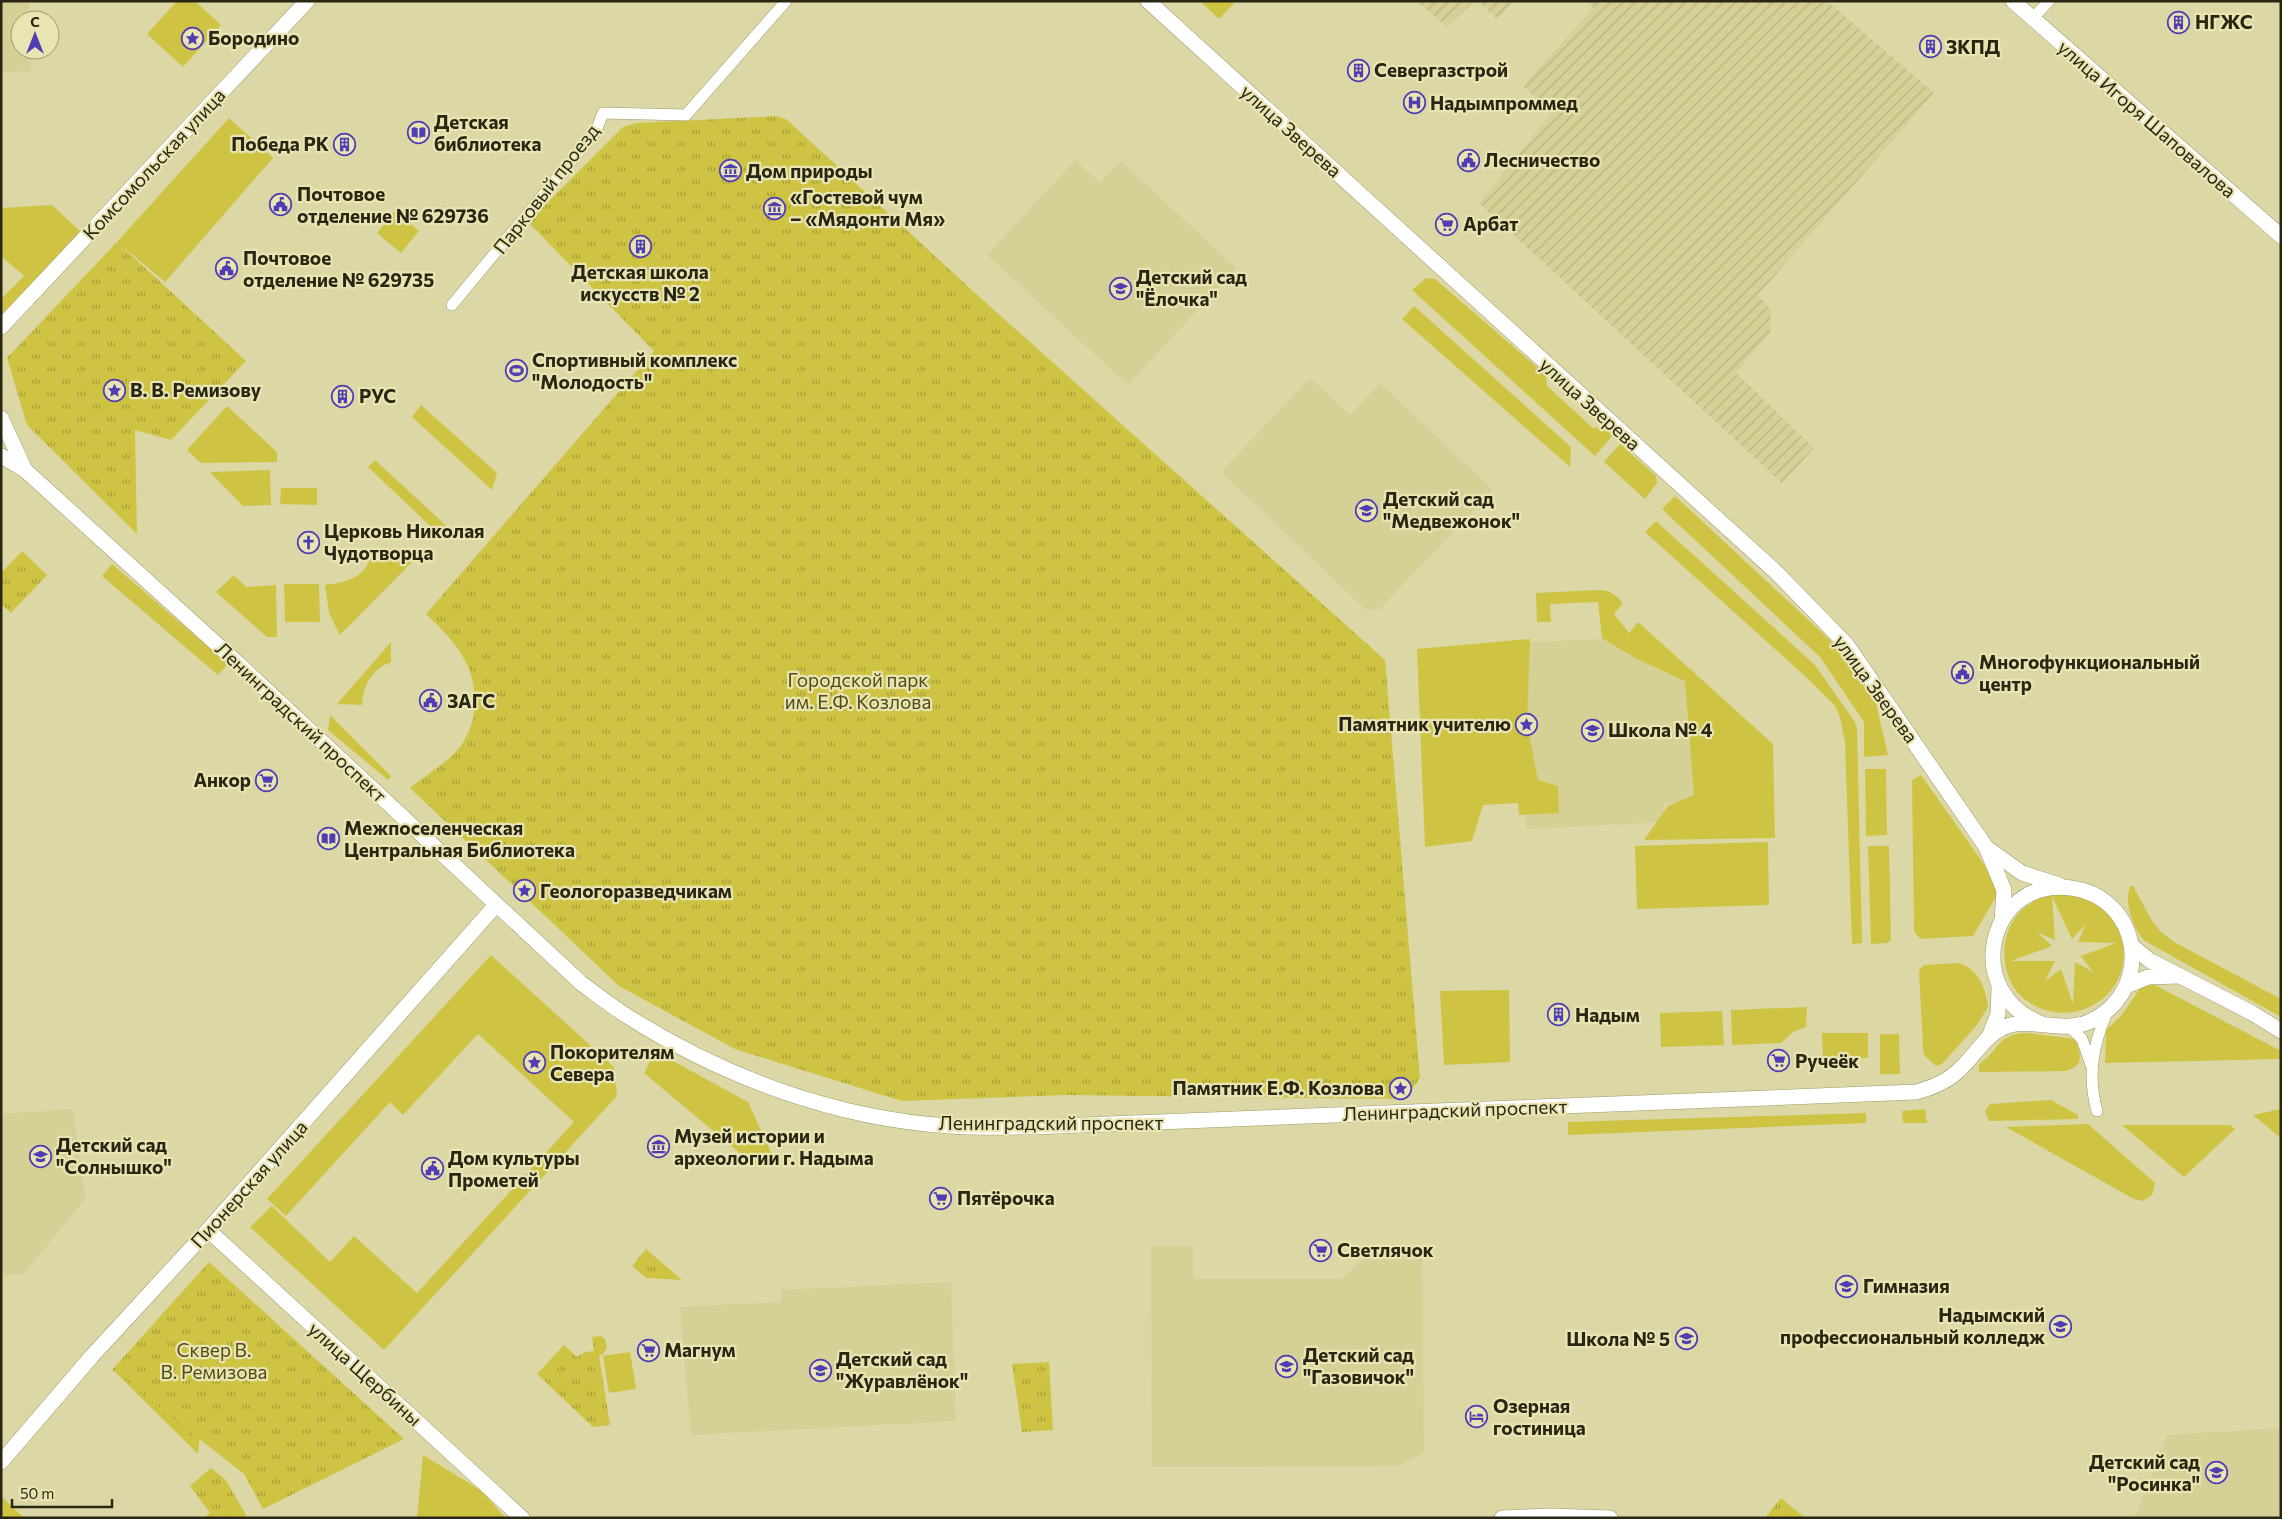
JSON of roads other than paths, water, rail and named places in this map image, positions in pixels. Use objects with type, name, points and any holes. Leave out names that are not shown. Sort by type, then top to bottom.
[{"type":"street","name":"Комсомольская улица","points":[[1,327],[307,1]]},
{"type":"street","name":"Парковый проезд","points":[[452,305],[596,131],[603,113],[686,115],[786,1]]},
{"type":"street","name":"улица Зверева","points":[[1148,1],[1807,602],[1847,644],[1862,663],[1986,847],[2004,890],[2002,921]]},
{"type":"street","name":"улица Игоря Шаповалова","points":[[2013,1],[2281,236]]},
{"type":"street","points":[[2032,19],[2049,1]]},
{"type":"street","points":[[1,418],[25,470]]},
{"type":"street","points":[[1,456],[25,470]]},
{"type":"street","name":"Ленинградский проспект","points":[[25,470],[386,800],[581,983],[634,1021],[712,1064],[752,1081],[858,1113],[949,1126],[1088,1126],[1613,1103],[1898,1094],[1916,1092],[1943,1082],[1959,1071],[1989,1037]]},
{"type":"street","name":"улица Зверева","points":[[1986,847],[2022,873],[2063,887]]},
{"type":"street","points":[[1989,1037],[2011,1025],[2070,1027],[2090,1021],[2108,1010],[2126,986],[2131,974],[2132,946],[2124,923],[2109,904],[2095,895],[2080,889],[2063,887],[2045,889],[2028,896],[2014,907],[2002,921],[1995,938],[1992,956],[1994,972],[2000,988],[2008,1001],[2020,1013],[2045,1025]]},
{"type":"street","name":"Пионерская улица","points":[[1,1462],[92,1356],[208,1230],[496,905]]},
{"type":"street","points":[[2132,946],[2149,960],[2182,976],[2281,1031]]},
{"type":"street","points":[[2126,986],[2148,977],[2182,976]]},
{"type":"street","points":[[1989,1037],[1998,1014],[2000,988]]},
{"type":"street","points":[[2097,1111],[2094,1100],[2092,1070],[2097,1036],[2108,1010]]},
{"type":"street","points":[[2070,1027],[2082,1039],[2092,1070]]},
{"type":"street","name":"улица Щербины","points":[[208,1230],[522,1518]]},
{"type":"street","points":[[1502,1518],[1550,1516],[1610,1518]]},
{"type":"place","name":"НГЖС","points":[[2179,22]]},
{"type":"place","name":"Бородино","points":[[192,38]]},
{"type":"place","name":"ЗКПД","points":[[1930,47]]},
{"type":"place","name":"Севергазстрой","points":[[1358,70]]},
{"type":"place","name":"Надымпроммед","points":[[1414,103]]},
{"type":"place","name":"Детская библиотека","points":[[418,133]]},
{"type":"place","name":"Победа РК","points":[[345,144]]},
{"type":"place","name":"Лесничество","points":[[1468,160]]},
{"type":"place","name":"Дом природы","points":[[730,171]]},
{"type":"place","name":"Почтовое отделение № 629736","points":[[281,205]]},
{"type":"place","name":"«Гостевой чум – «Мядонти Мя»","points":[[774,208]]},
{"type":"place","name":"Арбат","points":[[1447,224]]},
{"type":"place","name":"Детская школа искусств № 2","points":[[640,246]]},
{"type":"place","name":"Почтовое отделение № 629735","points":[[227,269]]},
{"type":"place","name":"Детский сад \"Ёлочка\"","points":[[1120,288]]},
{"type":"place","name":"Спортивный комплекс \"Молодость\"","points":[[516,371]]},
{"type":"place","name":"В. В. Ремизову","points":[[114,390]]},
{"type":"place","name":"РУС","points":[[343,396]]},
{"type":"place","name":"Детский сад \"Медвежонок\"","points":[[1367,510]]},
{"type":"place","name":"Церковь Николая Чудотворца","points":[[308,542]]},
{"type":"place","name":"Многофункциональный центр","points":[[1963,673]]},
{"type":"place","name":"ЗАГС","points":[[431,701]]},
{"type":"place","name":"Памятник учителю","points":[[1527,724]]},
{"type":"place","name":"Школа № 4","points":[[1592,730]]},
{"type":"place","name":"Анкор","points":[[267,780]]},
{"type":"place","name":"Межпоселенческая Центральная Библиотека","points":[[328,839]]},
{"type":"place","name":"Геологоразведчикам","points":[[524,891]]},
{"type":"place","name":"Надым","points":[[1559,1015]]},
{"type":"place","name":"Ручеёк","points":[[1779,1061]]},
{"type":"place","name":"Покорителям Севера","points":[[534,1063]]},
{"type":"place","name":"Памятник Е.Ф. Козлова","points":[[1400,1088]]},
{"type":"place","name":"Музей истории и археологии г. Надыма","points":[[658,1147]]},
{"type":"place","name":"Детский сад \"Солнышко\"","points":[[40,1156]]},
{"type":"place","name":"Дом культуры Прометей","points":[[432,1169]]},
{"type":"place","name":"Пятёрочка","points":[[941,1198]]},
{"type":"place","name":"Светлячок","points":[[1321,1250]]},
{"type":"place","name":"Гимназия","points":[[1847,1286]]},
{"type":"place","name":"Надымский профессиональный колледж","points":[[2061,1326]]},
{"type":"place","name":"Школа № 5","points":[[1686,1339]]},
{"type":"place","name":"Магнум","points":[[648,1350]]},
{"type":"place","name":"Детский сад \"Газовичок\"","points":[[1287,1366]]},
{"type":"place","name":"Детский сад \"Журавлёнок\"","points":[[820,1370]]},
{"type":"place","name":"Озерная гостиница","points":[[1477,1417]]},
{"type":"place","name":"Детский сад \"Росинка\"","points":[[2216,1473]]},
{"type":"park label","name":"Городской парк им. Е.Ф. Козлова","points":[[858,691]]},
{"type":"park label","name":"Сквер В. В. Ремизова","points":[[214,1361]]}]
